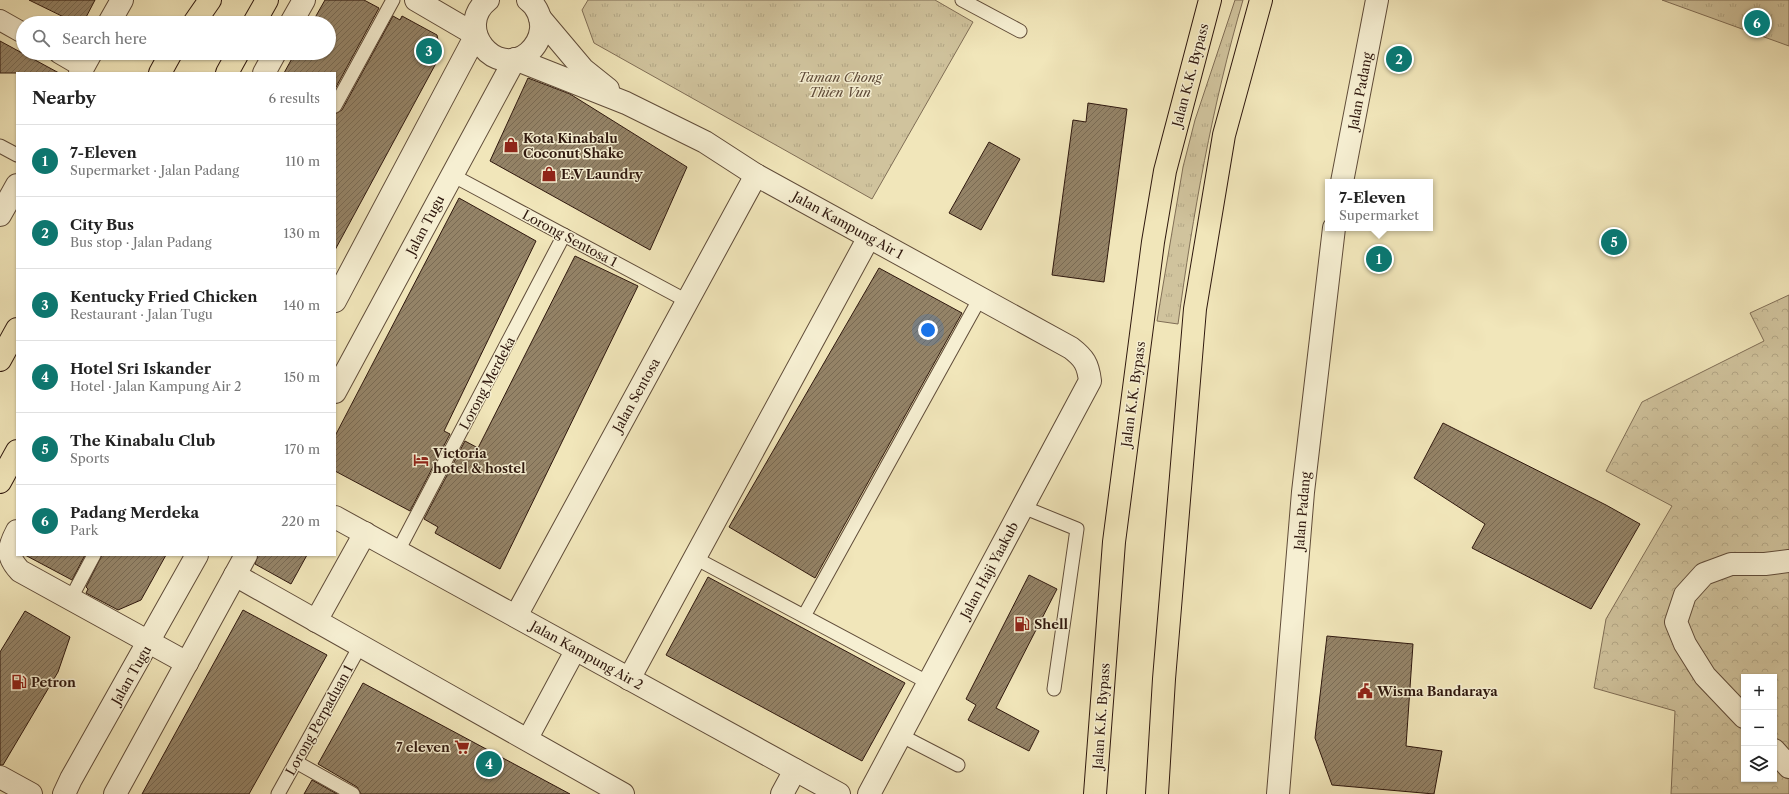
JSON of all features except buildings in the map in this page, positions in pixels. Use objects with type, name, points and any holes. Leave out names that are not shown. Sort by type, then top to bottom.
[{"type":"main road","points":[[192,16],[200,0]]},
{"type":"main road","points":[[199,16],[210,0]]},
{"type":"main road","points":[[258,16],[267,0]]},
{"type":"main road","name":"Jalan K.K. Bypass","points":[[1095,794],[1114,542],[1153,242],[1165,171],[1210,0]]},
{"type":"main road","points":[[1157,794],[1165,663],[1195,309],[1224,135],[1261,0]]},
{"type":"main road","points":[[228,72],[234,60]]},
{"type":"main road","points":[[0,360],[16,331]]},
{"type":"main road","points":[[0,482],[16,453]]},
{"type":"street","points":[[113,16],[122,0]]},
{"type":"street","points":[[296,16],[304,0]]},
{"type":"street","points":[[416,0],[476,35]]},
{"type":"street","points":[[336,299],[476,35],[475,25],[477,16],[481,8],[488,0]]},
{"type":"street","name":"Jalan Kampung Air 1","points":[[528,0],[537,10],[545,9],[583,69],[626,103]]},
{"type":"street","name":"Jalan Padang","points":[[1343,179],[1377,0]]},
{"type":"street","points":[[516,59],[525,55],[534,48],[540,34],[545,9]]},
{"type":"street","points":[[0,20],[16,29]]},
{"type":"street","name":"Jalan Kampung Air 1","points":[[476,35],[483,48],[495,57],[505,60],[516,59],[626,103],[705,142],[756,175],[1071,348]]},
{"type":"street","name":"Jalan Tugu","points":[[336,390],[516,59]]},
{"type":"street","points":[[76,60],[85,64]]},
{"type":"street","points":[[265,72],[271,60]]},
{"type":"street","name":"Jalan Sentosa","points":[[516,616],[756,175]]},
{"type":"street","points":[[0,215],[16,187]]},
{"type":"street","name":"Jalan Padang","points":[[1278,794],[1303,492],[1334,231]]},
{"type":"street","points":[[630,678],[869,237]]},
{"type":"street","name":"Jalan Haji Yaakub","points":[[869,794],[1090,381],[1088,368],[1082,357],[1071,348]]},
{"type":"street","name":"Jalan Kampung Air 2","points":[[336,518],[839,794]]},
{"type":"street","points":[[16,533],[10,543],[9,549],[13,563],[20,571],[187,663]]},
{"type":"street","points":[[316,621],[365,533]]},
{"type":"street","name":"Jalan Tugu","points":[[64,794],[196,556]]},
{"type":"street","points":[[115,794],[245,556]]},
{"type":"street","points":[[1741,714],[1705,676],[1685,644],[1676,622],[1685,595],[1704,574],[1731,564],[1766,564],[1789,561]]},
{"type":"street","points":[[235,576],[623,794]]},
{"type":"street","points":[[527,740],[576,649]]},
{"type":"street","points":[[1777,753],[1789,767]]},
{"type":"street","points":[[782,794],[795,770]]},
{"type":"street","points":[[0,777],[31,794]]},
{"type":"lane","points":[[336,104],[393,0]]},
{"type":"lane","points":[[962,0],[1020,31]]},
{"type":"lane","points":[[0,146],[16,154]]},
{"type":"lane","name":"Lorong Sentosa 1","points":[[452,175],[687,301]]},
{"type":"lane","name":"Lorong Merdeka","points":[[398,551],[564,235]]},
{"type":"lane","points":[[804,616],[980,298]]},
{"type":"lane","points":[[1023,507],[1077,529],[1054,689]]},
{"type":"lane","points":[[71,598],[93,556]]},
{"type":"lane","points":[[695,558],[928,683]]},
{"type":"lane","name":"Lorong Perpaduan 1","points":[[278,794],[360,646]]},
{"type":"lane","points":[[900,736],[958,765]]},
{"type":"lane","points":[[296,762],[353,794]]},
{"type":"green space","name":"Taman Chong Thien Vun","points":[[588,0],[935,0],[973,22],[872,199],[594,43],[582,10]]},
{"type":"green space","points":[[1235,0],[1243,0],[1222,80],[1204,160],[1178,324],[1157,321],[1183,167],[1195,120]]},
{"type":"green space","points":[[1662,0],[1789,0],[1789,46]]},
{"type":"green space","points":[[1789,295],[1789,794],[1671,794],[1675,711],[1594,688],[1606,619],[1672,506],[1606,471],[1642,402],[1764,341],[1750,313]]},
{"type":"place","name":"Padang Merdeka","points":[[1757,23]]},
{"type":"place","name":"Kentucky Fried Chicken","points":[[429,51]]},
{"type":"place","name":"City Bus","points":[[1399,59]]},
{"type":"place","name":"Kota Kinabalu Coconut Shake","points":[[511,145]]},
{"type":"place","name":"E.V Laundry","points":[[549,174]]},
{"type":"place","name":"The Kinabalu Club","points":[[1614,242]]},
{"type":"place","name":"7-Eleven","points":[[1379,259]]},
{"type":"place","name":"Victoria hotel & hostel","points":[[421,460]]},
{"type":"place","name":"Shell","points":[[1022,624]]},
{"type":"place","name":"Petron","points":[[19,682]]},
{"type":"place","name":"Wisma Bandaraya","points":[[1365,691]]},
{"type":"place","name":"7 eleven","points":[[462,747]]},
{"type":"place","name":"Hotel Sri Iskander","points":[[489,764]]}]
